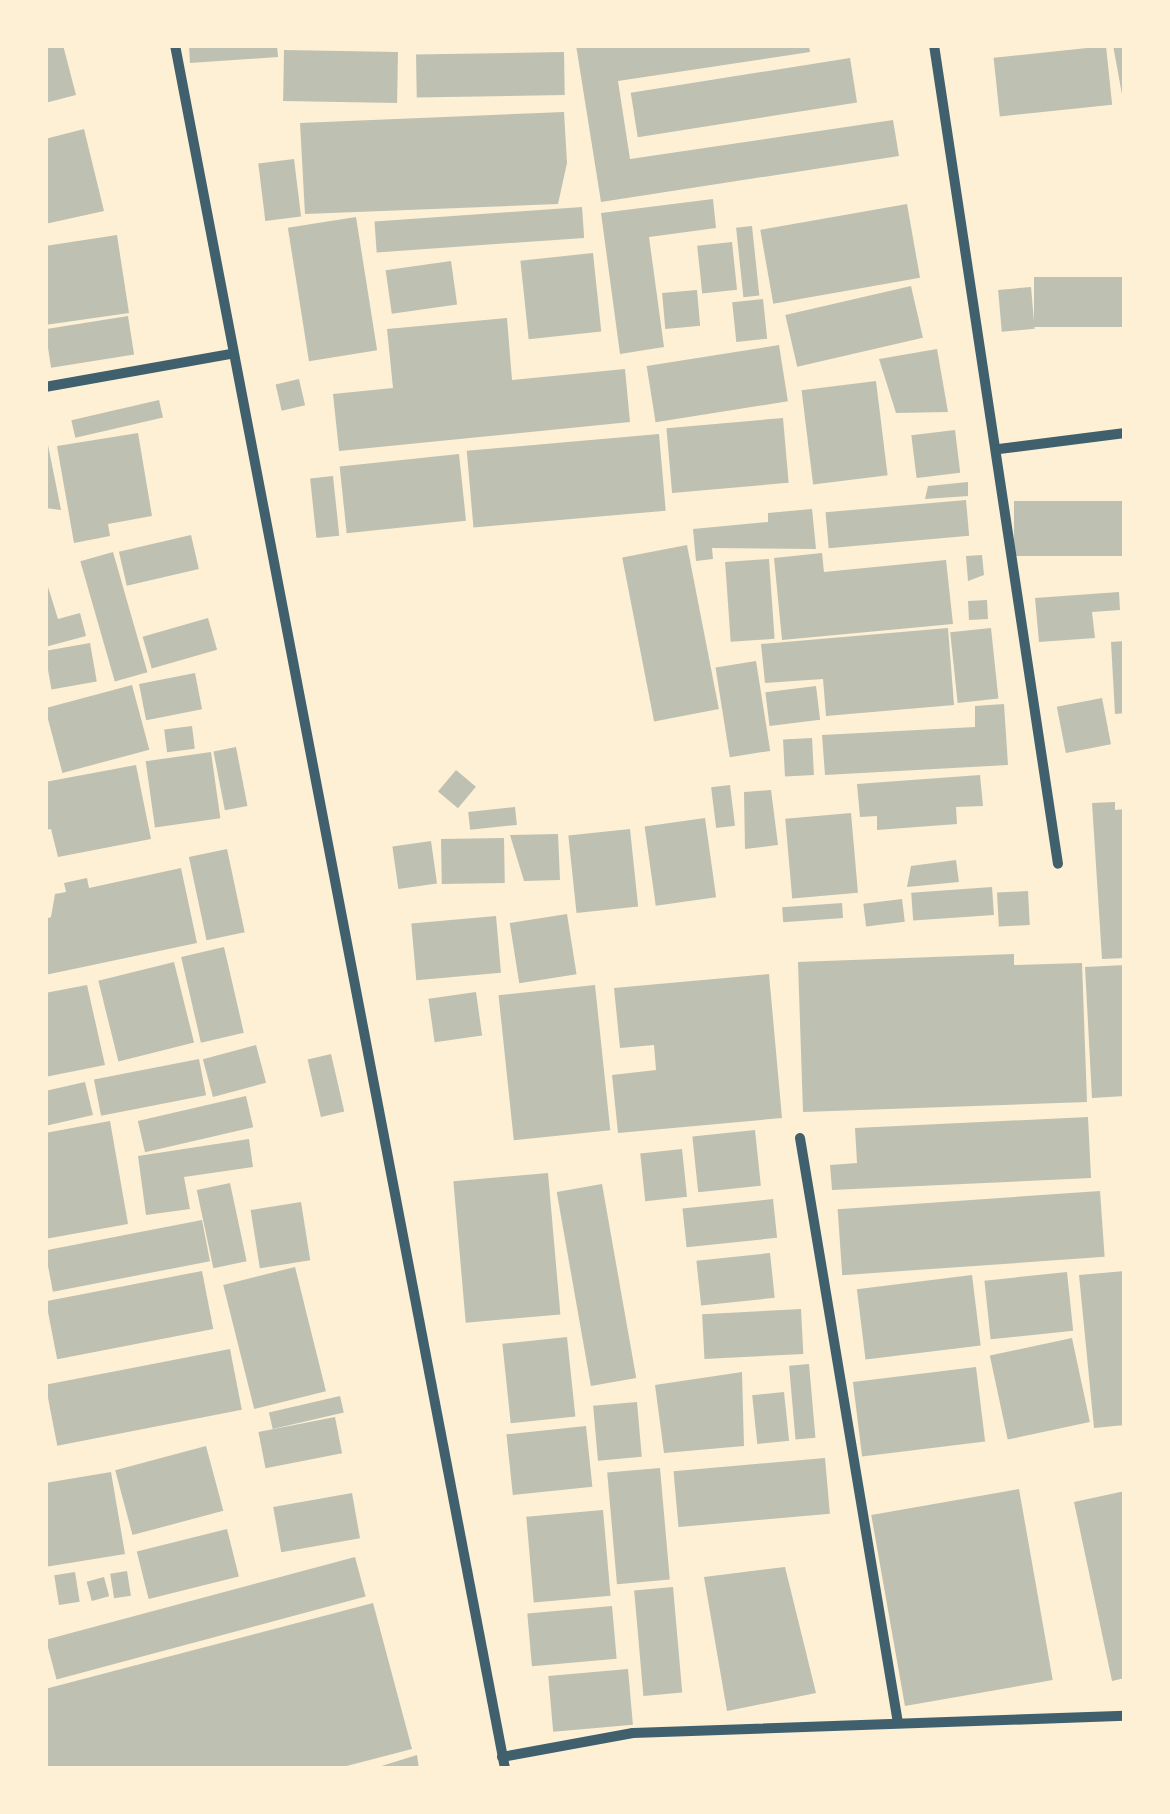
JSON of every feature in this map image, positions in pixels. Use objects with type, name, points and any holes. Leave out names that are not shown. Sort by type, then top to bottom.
[{"type":"street","points":[[175,45],[503,1763],[633,1732],[1125,1716]]},
{"type":"street","points":[[934,45],[999,449],[1058,864]]},
{"type":"street","points":[[45,388],[231,354]]},
{"type":"street","points":[[999,449],[1125,434]]},
{"type":"street","points":[[800,1138],[898,1722]]},
{"type":"building","points":[[45,45],[63,45],[76,95],[45,103]]},
{"type":"building","points":[[189,45],[277,45],[278,57],[190,63]]},
{"type":"building","points":[[576,45],[809,45],[810,52],[618,81],[630,159],[893,120],[899,156],[601,202]]},
{"type":"building","points":[[1113,45],[1125,45],[1123,100]]},
{"type":"building","points":[[1106,46],[1112,105],[1000,116],[994,58]]},
{"type":"building","points":[[284,50],[398,52],[397,103],[283,101]]},
{"type":"building","points":[[564,52],[565,95],[417,98],[416,55]]},
{"type":"building","points":[[850,58],[857,102],[638,137],[631,93]]},
{"type":"building","points":[[564,112],[567,163],[558,204],[305,214],[300,123]]},
{"type":"building","points":[[84,129],[104,211],[45,224],[45,139]]},
{"type":"building","points":[[294,159],[301,217],[265,221],[258,163]]},
{"type":"building","points":[[713,199],[716,228],[649,237],[664,347],[620,354],[601,213]]},
{"type":"building","points":[[907,204],[920,278],[773,304],[760,230]]},
{"type":"building","points":[[582,207],[584,238],[377,252],[375,222]]},
{"type":"building","points":[[356,217],[377,350],[309,361],[288,228]]},
{"type":"building","points":[[752,226],[759,296],[743,297],[736,228]]},
{"type":"building","points":[[117,235],[129,313],[45,325],[45,246]]},
{"type":"building","points":[[732,242],[737,290],[702,293],[697,246]]},
{"type":"building","points":[[593,253],[601,332],[529,339],[520,261]]},
{"type":"building","points":[[451,261],[457,305],[392,314],[386,270]]},
{"type":"building","points":[[1034,277],[1125,277],[1125,327],[1034,327]]},
{"type":"building","points":[[911,286],[923,338],[797,367],[785,315]]},
{"type":"building","points":[[1031,287],[1035,329],[1002,332],[998,290]]},
{"type":"building","points":[[697,290],[700,326],[665,329],[662,293]]},
{"type":"building","points":[[763,299],[767,339],[736,342],[732,302]]},
{"type":"building","points":[[128,316],[134,355],[51,368],[45,329]]},
{"type":"building","points":[[507,318],[512,380],[625,369],[630,422],[339,451],[333,394],[393,388],[387,329]]},
{"type":"building","points":[[779,345],[788,401],[656,422],[647,366]]},
{"type":"building","points":[[937,349],[948,412],[896,413],[879,359]]},
{"type":"building","points":[[299,379],[305,405],[282,411],[276,384]]},
{"type":"building","points":[[876,381],[888,475],[813,484],[802,390]]},
{"type":"building","points":[[159,400],[163,418],[75,438],[71,420]]},
{"type":"building","points":[[783,418],[789,483],[672,493],[666,428]]},
{"type":"building","points":[[955,430],[960,473],[917,478],[911,435]]},
{"type":"building","points":[[138,433],[152,516],[108,524],[110,536],[74,543],[57,446]]},
{"type":"building","points":[[659,434],[666,511],[473,528],[467,451]]},
{"type":"building","points":[[48,445],[61,510],[45,508]]},
{"type":"building","points":[[459,454],[466,521],[347,533],[340,467]]},
{"type":"building","points":[[333,476],[339,536],[316,538],[310,478]]},
{"type":"building","points":[[968,482],[968,496],[925,499],[928,486]]},
{"type":"building","points":[[966,500],[969,536],[829,548],[826,512]]},
{"type":"building","points":[[1014,501],[1125,501],[1125,556],[1014,556]]},
{"type":"building","points":[[812,509],[816,549],[712,548],[713,559],[696,561],[693,529],[768,522],[768,513]]},
{"type":"building","points":[[191,535],[199,569],[127,586],[119,552]]},
{"type":"building","points":[[687,545],[719,709],[654,722],[622,558]]},
{"type":"building","points":[[113,552],[147,672],[115,682],[80,561]]},
{"type":"building","points":[[822,553],[824,572],[946,560],[953,624],[782,640],[774,558]]},
{"type":"building","points":[[982,555],[984,575],[968,581],[966,556]]},
{"type":"building","points":[[769,559],[775,639],[731,642],[725,562]]},
{"type":"building","points":[[45,577],[58,619],[80,613],[86,636],[45,647]]},
{"type":"building","points":[[1119,592],[1120,610],[1092,612],[1095,638],[1039,642],[1035,598]]},
{"type":"building","points":[[987,600],[988,619],[969,620],[968,601]]},
{"type":"building","points":[[208,618],[217,650],[152,668],[143,637]]},
{"type":"building","points":[[948,628],[954,705],[826,716],[823,679],[765,683],[761,644]]},
{"type":"building","points":[[991,628],[998,699],[958,703],[950,632]]},
{"type":"building","points":[[1125,641],[1125,713],[1115,714],[1111,642]]},
{"type":"building","points":[[90,643],[97,681],[51,689],[45,651]]},
{"type":"building","points":[[756,661],[770,751],[730,757],[716,667]]},
{"type":"building","points":[[195,673],[202,709],[146,720],[139,684]]},
{"type":"building","points":[[132,685],[149,750],[62,773],[45,708]]},
{"type":"building","points":[[816,686],[820,720],[770,726],[765,692]]},
{"type":"building","points":[[1102,698],[1111,744],[1066,753],[1057,707]]},
{"type":"building","points":[[1004,704],[1008,765],[825,775],[822,735],[975,727],[975,706]]},
{"type":"building","points":[[192,726],[195,749],[167,752],[164,729]]},
{"type":"building","points":[[812,738],[814,775],[785,776],[783,740]]},
{"type":"building","points":[[236,747],[247,806],[225,810],[213,751]]},
{"type":"building","points":[[211,752],[220,818],[155,828],[146,761]]},
{"type":"building","points":[[136,765],[151,839],[58,857],[51,829],[45,830],[45,782]]},
{"type":"building","points":[[456,770],[476,787],[458,808],[438,791]]},
{"type":"building","points":[[980,775],[983,806],[956,807],[957,824],[877,830],[877,816],[860,817],[857,784]]},
{"type":"building","points":[[730,785],[735,826],[716,828],[711,787]]},
{"type":"building","points":[[771,790],[778,845],[745,849],[744,792]]},
{"type":"building","points":[[1115,802],[1115,810],[1125,809],[1125,958],[1102,959],[1092,803]]},
{"type":"building","points":[[515,807],[517,825],[470,830],[468,812]]},
{"type":"building","points":[[851,813],[858,893],[792,898],[785,819]]},
{"type":"building","points":[[705,818],[716,897],[656,906],[645,826]]},
{"type":"building","points":[[630,829],[638,907],[576,913],[568,835]]},
{"type":"building","points":[[558,834],[560,880],[524,881],[510,835]]},
{"type":"building","points":[[504,838],[505,883],[442,884],[441,839]]},
{"type":"building","points":[[431,841],[437,884],[398,889],[392,846]]},
{"type":"building","points":[[227,849],[245,932],[207,940],[189,857]]},
{"type":"building","points":[[956,860],[959,882],[907,887],[911,866]]},
{"type":"building","points":[[181,868],[197,943],[45,975],[45,919],[51,917],[55,894],[66,892],[64,883],[87,878],[89,888]]},
{"type":"building","points":[[992,887],[994,915],[913,921],[911,893]]},
{"type":"building","points":[[1028,891],[1030,925],[999,927],[997,893]]},
{"type":"building","points":[[902,899],[905,922],[866,927],[863,904]]},
{"type":"building","points":[[842,903],[843,918],[783,922],[782,907]]},
{"type":"building","points":[[567,914],[577,974],[519,983],[510,923]]},
{"type":"building","points":[[496,916],[501,973],[416,980],[411,923]]},
{"type":"building","points":[[224,947],[244,1033],[201,1043],[181,957]]},
{"type":"building","points":[[1014,954],[1014,965],[1082,963],[1087,1102],[803,1112],[798,962]]},
{"type":"building","points":[[174,962],[194,1043],[118,1061],[98,981]]},
{"type":"building","points":[[1125,965],[1125,1096],[1092,1098],[1085,967]]},
{"type":"building","points":[[769,974],[782,1118],[618,1133],[612,1075],[656,1070],[654,1045],[620,1048],[614,988]]},
{"type":"building","points":[[87,985],[105,1065],[45,1077],[45,993]]},
{"type":"building","points":[[595,985],[610,1130],[514,1140],[499,995]]},
{"type":"building","points":[[476,992],[482,1036],[435,1042],[428,999]]},
{"type":"building","points":[[256,1045],[266,1083],[213,1097],[203,1059]]},
{"type":"building","points":[[331,1054],[344,1111],[321,1117],[308,1059]]},
{"type":"building","points":[[199,1059],[206,1095],[101,1116],[94,1079]]},
{"type":"building","points":[[85,1082],[93,1115],[45,1126],[45,1091]]},
{"type":"building","points":[[246,1096],[253,1127],[145,1152],[138,1121]]},
{"type":"building","points":[[1088,1117],[1091,1178],[832,1190],[830,1165],[857,1163],[855,1128]]},
{"type":"building","points":[[110,1121],[128,1224],[45,1239],[45,1133]]},
{"type":"building","points":[[755,1130],[761,1186],[698,1192],[692,1137]]},
{"type":"building","points":[[249,1139],[253,1167],[184,1177],[190,1209],[146,1215],[138,1156]]},
{"type":"building","points":[[682,1149],[687,1197],[645,1201],[640,1153]]},
{"type":"building","points":[[548,1173],[560,1314],[466,1323],[453,1181]]},
{"type":"building","points":[[230,1183],[247,1261],[213,1268],[197,1190]]},
{"type":"building","points":[[602,1184],[636,1378],[591,1386],[557,1192]]},
{"type":"building","points":[[1100,1191],[1105,1257],[842,1275],[838,1209]]},
{"type":"building","points":[[773,1199],[777,1238],[687,1247],[682,1209]]},
{"type":"building","points":[[301,1202],[310,1260],[260,1268],[251,1210]]},
{"type":"building","points":[[202,1220],[210,1261],[53,1292],[45,1251]]},
{"type":"building","points":[[770,1253],[775,1298],[701,1305],[696,1261]]},
{"type":"building","points":[[295,1267],[326,1391],[254,1409],[223,1285]]},
{"type":"building","points":[[202,1271],[213,1329],[57,1359],[46,1301]]},
{"type":"building","points":[[1125,1271],[1125,1425],[1094,1428],[1079,1275]]},
{"type":"building","points":[[1067,1272],[1073,1331],[991,1339],[984,1281]]},
{"type":"building","points":[[972,1275],[981,1345],[866,1360],[857,1289]]},
{"type":"building","points":[[801,1309],[803,1354],[704,1359],[702,1314]]},
{"type":"building","points":[[567,1337],[575,1417],[511,1423],[502,1344]]},
{"type":"building","points":[[1072,1338],[1090,1422],[1008,1440],[990,1355]]},
{"type":"building","points":[[230,1349],[242,1410],[57,1446],[45,1385]]},
{"type":"building","points":[[809,1364],[815,1438],[796,1439],[789,1366]]},
{"type":"building","points":[[976,1367],[985,1441],[862,1457],[853,1382]]},
{"type":"building","points":[[742,1372],[744,1446],[664,1453],[655,1385]]},
{"type":"building","points":[[784,1392],[789,1441],[757,1444],[752,1395]]},
{"type":"building","points":[[340,1396],[344,1413],[273,1429],[269,1412]]},
{"type":"building","points":[[637,1402],[642,1457],[598,1461],[593,1406]]},
{"type":"building","points":[[335,1417],[342,1453],[265,1468],[258,1432]]},
{"type":"building","points":[[586,1426],[592,1487],[513,1495],[506,1434]]},
{"type":"building","points":[[206,1446],[223,1511],[133,1535],[115,1470]]},
{"type":"building","points":[[825,1458],[830,1514],[678,1527],[674,1471]]},
{"type":"building","points":[[660,1468],[670,1580],[617,1584],[607,1473]]},
{"type":"building","points":[[111,1472],[125,1554],[45,1567],[45,1483]]},
{"type":"building","points":[[1019,1489],[1053,1680],[905,1706],[871,1515]]},
{"type":"building","points":[[1125,1491],[1125,1678],[1112,1681],[1074,1502]]},
{"type":"building","points":[[352,1493],[360,1538],[281,1552],[273,1507]]},
{"type":"building","points":[[603,1510],[610,1596],[534,1602],[526,1517]]},
{"type":"building","points":[[227,1529],[239,1577],[149,1599],[137,1551]]},
{"type":"building","points":[[355,1557],[366,1597],[57,1679],[46,1640]]},
{"type":"building","points":[[785,1567],[816,1693],[727,1711],[704,1577]]},
{"type":"building","points":[[127,1571],[131,1596],[114,1598],[110,1574]]},
{"type":"building","points":[[75,1572],[80,1602],[59,1605],[54,1575]]},
{"type":"building","points":[[104,1577],[109,1596],[92,1601],[87,1582]]},
{"type":"building","points":[[673,1587],[682,1693],[643,1696],[634,1590]]},
{"type":"building","points":[[373,1603],[412,1749],[335,1769],[45,1769],[45,1689]]},
{"type":"building","points":[[612,1606],[617,1659],[532,1666],[527,1613]]},
{"type":"building","points":[[628,1669],[633,1725],[553,1732],[548,1676]]},
{"type":"building","points":[[417,1755],[419,1769],[375,1769],[375,1768]]}]
